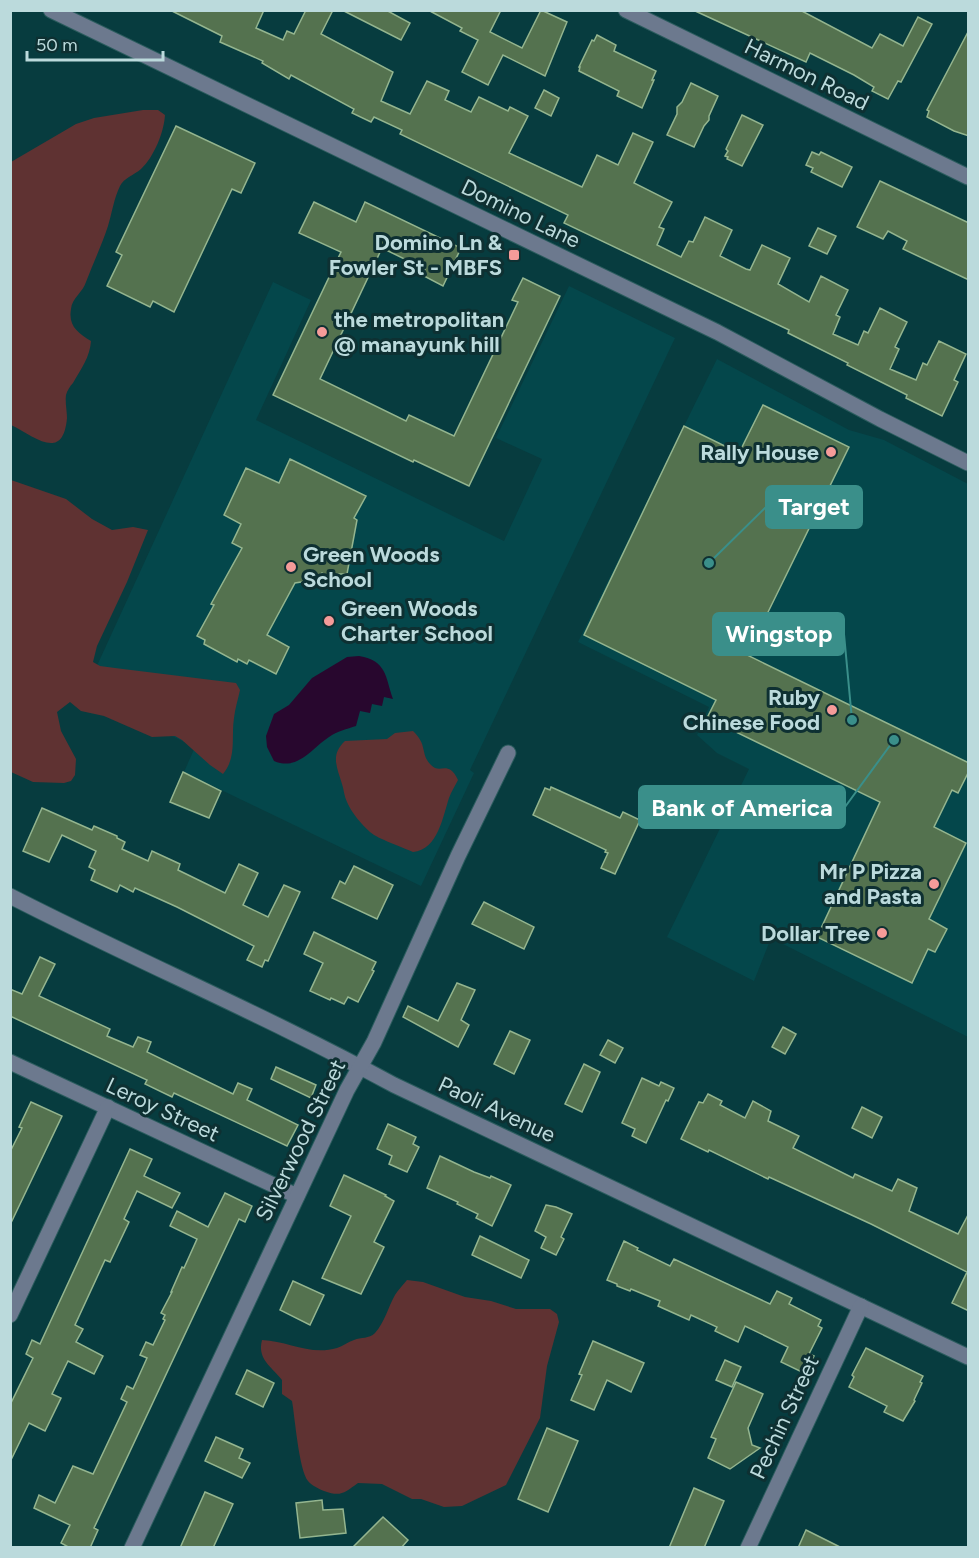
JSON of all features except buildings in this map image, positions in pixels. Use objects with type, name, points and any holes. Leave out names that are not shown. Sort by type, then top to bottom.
[{"type":"street","name":"Domino Lane","points":[[51,10],[717,332],[880,419],[969,463]]},
{"type":"street","name":"Harmon Road","points":[[626,10],[969,177]]},
{"type":"street","name":"Silverwood Street","points":[[132,1548],[346,1090],[361,1067],[389,1010],[453,867],[508,753]]},
{"type":"street","name":"Paoli Avenue","points":[[10,896],[322,1046],[405,1090],[969,1357]]},
{"type":"street","name":"Leroy Street","points":[[10,1062],[297,1196]]},
{"type":"street","points":[[10,1315],[108,1107]]},
{"type":"street","name":"Pechin Street","points":[[748,1548],[861,1306]]},
{"type":"shaded area","points":[[143,110],[158,110],[165,115],[163,129],[158,144],[146,164],[120,186],[108,226],[85,286],[72,305],[71,320],[78,332],[91,341],[90,347],[85,363],[66,393],[67,418],[64,432],[60,440],[46,443],[11,425],[11,162],[76,124],[94,118]]},
{"type":"shaded area","name":"Green Woods Charter School","points":[[273,282],[311,300],[256,420],[504,541],[542,459],[496,438],[569,286],[675,338],[470,770],[474,773],[421,886],[184,772],[195,747],[84,694]]},
{"type":"shaded area","points":[[717,359],[849,430],[884,440],[968,484],[968,1037],[771,938],[754,981],[667,937],[749,769],[717,753],[697,735],[709,707],[578,642]]},
{"type":"shaded area","points":[[11,480],[66,499],[92,519],[112,530],[133,527],[148,530],[97,646],[93,662],[100,666],[236,683],[240,690],[234,718],[232,754],[223,774],[175,736],[152,737],[104,716],[81,711],[70,702],[57,712],[61,731],[76,759],[75,775],[71,781],[64,783],[33,782],[11,772]]},
{"type":"shaded area","points":[[359,656],[375,662],[384,671],[393,699],[384,697],[382,706],[372,704],[370,713],[360,711],[356,726],[332,735],[297,761],[283,763],[274,761],[267,747],[266,736],[274,714],[289,705],[312,678],[347,657]]},
{"type":"shaded area","points":[[413,731],[421,741],[431,765],[438,769],[451,770],[458,780],[434,839],[421,850],[413,852],[374,835],[360,822],[346,800],[336,756],[345,741],[387,739],[395,733]]},
{"type":"shaded area","points":[[407,1280],[423,1282],[465,1297],[491,1301],[516,1309],[550,1309],[557,1314],[559,1322],[547,1366],[540,1418],[506,1485],[462,1506],[444,1507],[421,1499],[412,1499],[382,1484],[358,1483],[346,1492],[335,1494],[311,1484],[302,1466],[292,1401],[282,1394],[282,1380],[266,1362],[261,1352],[262,1340],[308,1349],[327,1350],[370,1336],[378,1329],[395,1295]]},
{"type":"place","name":"Domino Ln & Fowler St - MBFS","points":[[514,255]]},
{"type":"place","name":"the metropolitan @ manayunk hill","points":[[322,332]]},
{"type":"place","name":"Rally House","points":[[831,452]]},
{"type":"place","name":"Target","points":[[709,563]]},
{"type":"place","name":"Green Woods School","points":[[291,567]]},
{"type":"place","name":"Green Woods Charter School","points":[[329,621]]},
{"type":"place","name":"Ruby Chinese Food","points":[[832,710]]},
{"type":"place","name":"Wingstop","points":[[852,720]]},
{"type":"place","name":"Bank of America","points":[[894,740]]},
{"type":"place","name":"Mr P Pizza and Pasta","points":[[934,884]]},
{"type":"place","name":"Dollar Tree","points":[[882,933]]}]
